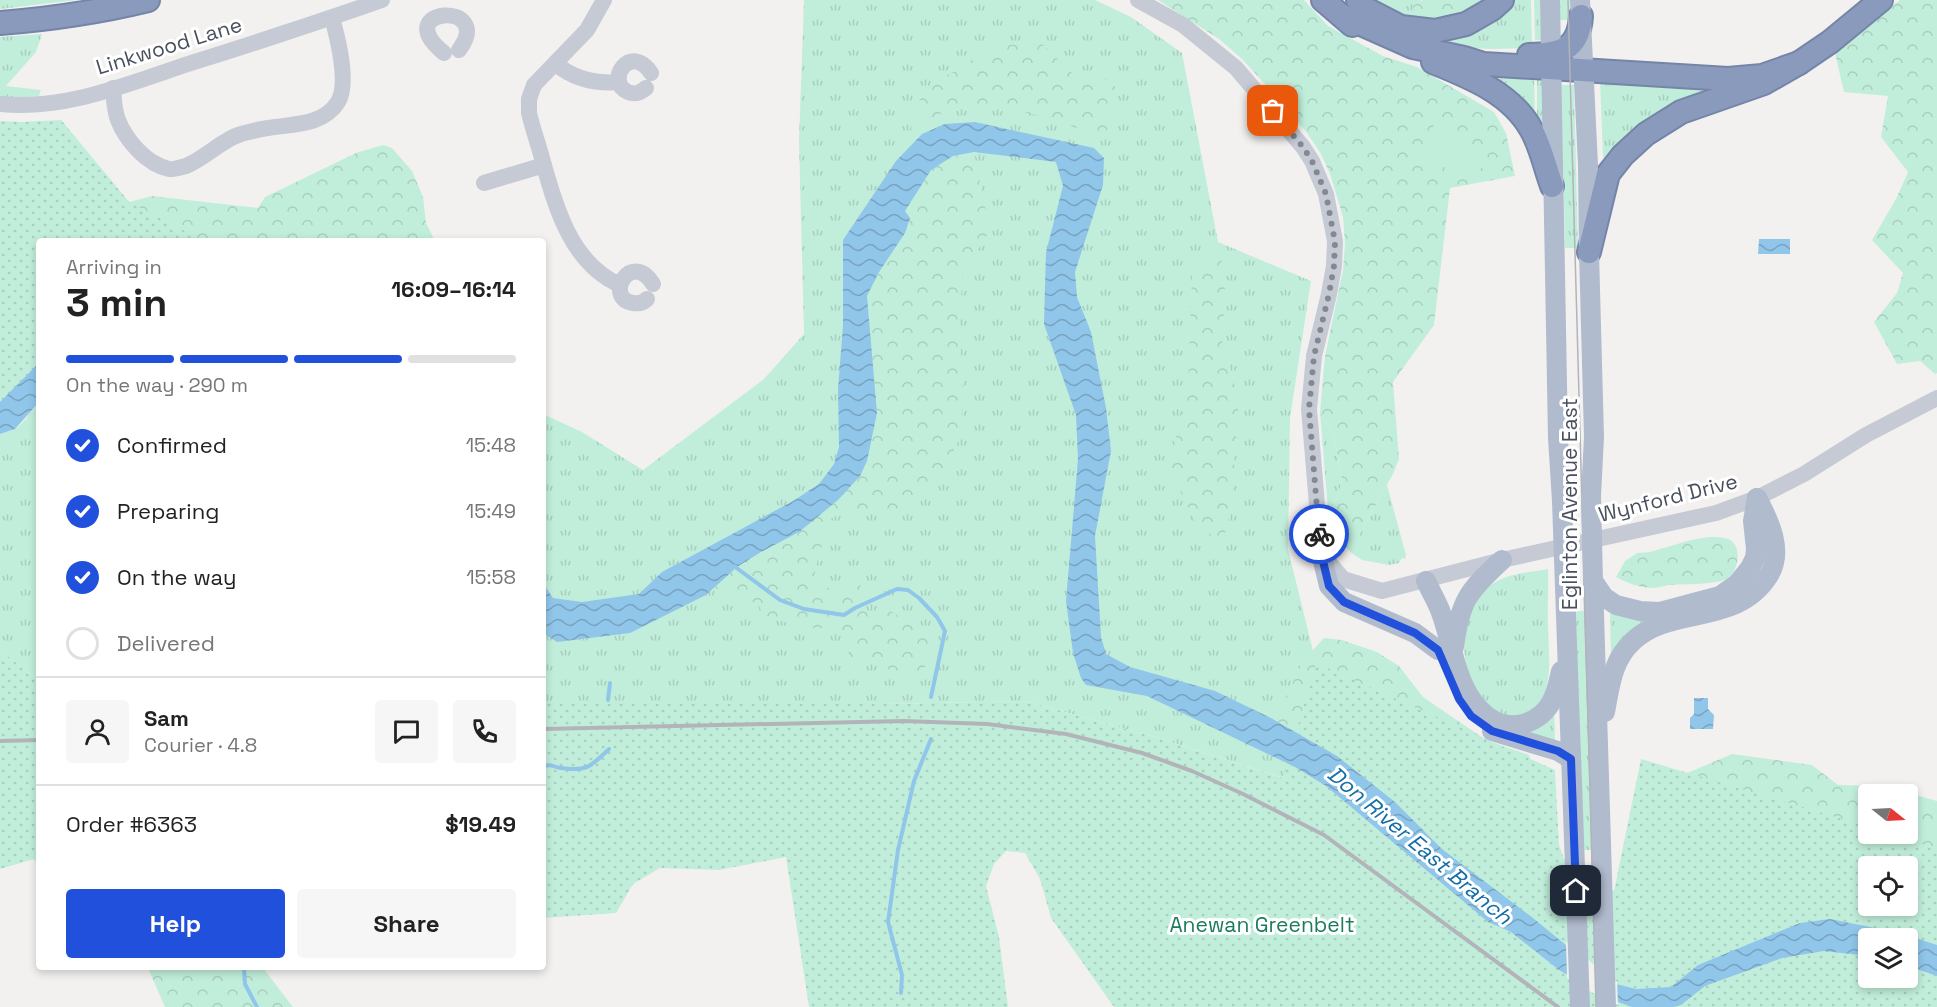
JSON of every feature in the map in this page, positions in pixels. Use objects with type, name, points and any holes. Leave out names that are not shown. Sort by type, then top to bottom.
[{"type":"highway","points":[[0,23],[40,20],[148,0]]},
{"type":"highway","points":[[1323,0],[1357,29],[1386,44],[1467,75],[1491,88],[1515,108],[1528,124],[1539,145],[1552,186]]},
{"type":"highway","points":[[1358,0],[1364,8],[1401,27],[1436,31],[1466,24],[1492,9],[1502,0]]},
{"type":"highway","points":[[1589,252],[1608,174],[1623,155],[1646,134],[1681,112],[1764,83],[1830,42],[1881,0]]},
{"type":"highway","points":[[1552,61],[1577,37],[1581,8]]},
{"type":"highway","points":[[1341,15],[1413,47],[1483,64],[1552,61],[1584,70],[1728,79],[1762,76],[1799,63]]},
{"type":"main road","name":"Eglinton Avenue East","points":[[1550,0],[1558,438],[1580,1007]]},
{"type":"main road","name":"Eglinton Avenue East","points":[[1581,8],[1588,165],[1594,437],[1593,581],[1606,1007]]},
{"type":"main road","points":[[1593,581],[1604,597],[1616,605],[1640,611],[1660,612],[1720,596],[1737,584],[1755,558],[1753,521],[1757,498]]},
{"type":"main road","points":[[1598,741],[1615,666],[1620,655],[1633,641],[1644,633],[1668,623],[1737,605],[1761,588],[1773,570],[1776,548],[1767,516],[1757,498]]},
{"type":"main road","points":[[1321,553],[1329,586],[1344,602],[1415,633],[1445,653],[1459,699],[1471,716],[1492,731],[1558,751],[1571,759]]},
{"type":"main road","points":[[1445,653],[1470,593],[1480,580],[1502,560]]},
{"type":"main road","points":[[1425,581],[1428,615],[1445,653],[1469,696],[1481,711],[1499,723],[1522,724],[1542,714],[1552,702],[1567,650]]},
{"type":"street","name":"Linkwood Lane","points":[[0,104],[26,106],[50,104],[113,88],[382,0]]},
{"type":"street","points":[[604,0],[587,30],[534,85],[528,104],[531,124],[560,215],[577,249],[598,272],[620,285]]},
{"type":"street","points":[[1138,0],[1183,25],[1236,68],[1303,147],[1312,161],[1326,194],[1335,242],[1334,266],[1314,356],[1309,409],[1321,553]]},
{"type":"street","points":[[452,6],[460,9],[468,23],[468,31],[451,52],[435,46],[428,26],[435,7],[452,6]]},
{"type":"street","points":[[113,88],[118,119],[135,147],[150,161],[171,170],[187,165],[210,153],[230,137],[322,118],[336,105],[343,93],[340,55],[332,18]]},
{"type":"street","points":[[628,62],[643,63],[649,81],[637,93],[629,93],[619,82],[618,74],[628,62]]},
{"type":"street","points":[[556,64],[573,75],[590,81],[619,82]]},
{"type":"street","points":[[484,183],[544,165]]},
{"type":"street","points":[[632,272],[641,272],[648,277],[650,291],[643,303],[636,304],[627,301],[621,294],[620,285],[624,277],[632,272]]},
{"type":"street","name":"Wynford Drive","points":[[1321,553],[1343,579],[1382,591],[1502,560],[1716,513],[1757,498],[1804,474],[1866,435],[1937,398]]},
{"type":"green space","points":[[0,0],[77,0],[0,9]]},
{"type":"green space","points":[[804,0],[1095,0],[1131,17],[1182,53],[1218,242],[1311,281],[1290,418],[1288,549],[1316,663],[1284,778],[1152,736],[1025,701],[885,704],[546,704],[546,415],[582,432],[643,470],[764,379],[804,334],[799,141]]},
{"type":"green space","points":[[1158,0],[1304,0],[1328,26],[1383,56],[1417,67],[1494,112],[1506,133],[1515,176],[1450,188],[1434,325],[1393,382],[1399,459],[1358,537],[1348,541],[1337,522],[1334,507],[1342,481],[1334,435],[1320,412],[1325,356],[1343,270],[1345,243],[1343,217],[1330,174],[1321,154],[1307,133],[1242,59],[1219,39]]},
{"type":"green space","points":[[1372,0],[1423,0],[1419,1],[1468,10],[1440,18],[1418,18]]},
{"type":"green space","points":[[1423,0],[1483,0],[1458,12],[1442,15],[1415,12],[1413,6]]},
{"type":"green space","points":[[1509,0],[1531,0],[1532,48],[1450,47],[1449,35]]},
{"type":"green space","points":[[1534,0],[1540,0],[1541,40],[1535,40]]},
{"type":"green space","points":[[1560,0],[1570,0],[1570,20],[1560,20]]},
{"type":"green space","points":[[1900,0],[1937,0],[1937,373],[1935,374],[1920,361],[1897,364],[1874,322],[1897,293],[1903,273],[1872,240],[1896,199],[1908,172],[1881,137],[1888,96],[1844,92],[1835,53]]},
{"type":"green space","points":[[42,34],[36,52],[6,86],[41,90],[38,98],[0,98],[0,37]]},
{"type":"green space","points":[[1042,44],[1075,76],[1115,81],[1112,117],[1103,137],[1028,113],[989,107],[969,107],[949,111],[911,130],[913,117],[924,90],[996,45]]},
{"type":"green space","points":[[1480,69],[1534,72],[1535,122]]},
{"type":"green space","points":[[1537,80],[1542,80],[1543,120],[1537,121]]},
{"type":"green space","points":[[1600,80],[1723,84],[1607,160],[1603,157]]},
{"type":"green space","points":[[1561,85],[1574,85],[1578,248],[1565,248]]},
{"type":"green space","points":[[61,120],[129,202],[152,196],[258,208],[265,197],[356,153],[383,145],[392,148],[412,171],[423,197],[426,223],[434,238],[40,238]]},
{"type":"green space","points":[[61,120],[129,202],[198,238],[36,238],[36,405],[15,429],[0,434],[0,121]]},
{"type":"green space","points":[[1434,125],[1488,157],[1472,183],[1418,152]]},
{"type":"green space","points":[[974,152],[990,231],[963,272],[959,325],[963,381],[961,434],[945,470],[918,498],[893,516],[865,510],[832,517],[819,554],[813,582],[834,590],[860,584],[867,613],[887,609],[915,626],[935,650],[916,682],[893,671],[850,657],[841,628],[811,628],[764,617],[758,604],[714,588],[737,567],[799,532],[838,500],[877,413],[867,296],[879,272],[905,233],[905,211],[931,170],[953,156]]},
{"type":"green space","points":[[1207,250],[1221,257],[1225,284],[1222,349],[1239,397],[1231,509],[1222,545],[1194,519],[1169,468],[1188,385],[1192,275]]},
{"type":"green space","points":[[36,406],[36,679],[0,650],[0,434],[14,429]]},
{"type":"green space","points":[[1320,412],[1334,435],[1342,481],[1334,507],[1358,537],[1387,485],[1406,555],[1405,559],[1402,558],[1399,563],[1389,565],[1362,560],[1350,552],[1336,535],[1328,510]]},
{"type":"green space","points":[[1709,537],[1728,539],[1736,546],[1737,564],[1728,578],[1708,583],[1651,588],[1616,577],[1625,561],[1637,553],[1650,552]]},
{"type":"green space","points":[[1548,569],[1549,661],[1546,688],[1543,697],[1532,710],[1523,715],[1509,716],[1497,712],[1478,691],[1466,663],[1465,632],[1474,606],[1488,587],[1510,576]]},
{"type":"green space","points":[[1613,609],[1649,617],[1611,659],[1610,615]]},
{"type":"green space","points":[[1575,611],[1588,611],[1595,850],[1582,850]]},
{"type":"green space","points":[[1324,638],[1342,640],[1377,652],[1399,666],[1423,697],[1486,740],[1529,755],[1539,786],[1337,756],[1271,718],[1280,710],[1303,661]]},
{"type":"green space","points":[[0,650],[36,679],[36,863],[34,859],[0,869]]},
{"type":"green space","name":"Anewan Greenbelt","points":[[1316,663],[1555,770],[1559,845],[1564,859],[1614,891],[1641,759],[1858,824],[1858,844],[1918,842],[1937,848],[1937,1007],[1114,1007],[1051,918],[1040,879],[1025,853],[1006,851],[994,864],[986,886],[999,937],[1008,1007],[809,1007],[786,857],[719,870],[660,868],[633,884],[616,913],[546,918],[546,704],[885,704],[1025,701],[1152,736],[1283,778]]},
{"type":"green space","points":[[1554,711],[1555,740],[1508,729]]},
{"type":"green space","points":[[1732,754],[1812,765],[1838,785],[1858,785],[1858,844],[1918,844],[1918,796],[1937,801],[1937,945],[1918,939],[1918,928],[1893,928],[1877,916],[1918,916],[1918,856],[1858,856],[1858,902],[1685,774]]},
{"type":"green space","points":[[149,970],[265,970],[293,1007],[165,1007]]},
{"type":"water","name":"Don River East Branch","points":[[975,122],[1094,148],[1104,158],[1103,185],[1075,272],[1077,297],[1091,332],[1106,408],[1111,451],[1095,536],[1101,637],[1106,654],[1130,667],[1215,691],[1271,718],[1337,756],[1395,802],[1442,849],[1533,918],[1612,983],[1636,989],[1671,987],[1698,965],[1800,923],[1830,919],[1875,928],[1858,928],[1858,955],[1824,951],[1782,958],[1705,986],[1681,1005],[1632,1007],[1607,998],[1559,970],[1511,932],[1488,922],[1326,786],[1295,767],[1147,696],[1086,685],[1081,678],[1073,653],[1066,601],[1078,459],[1076,415],[1044,324],[1046,252],[1063,186],[1056,162],[974,152],[953,156],[931,170],[905,211],[910,218],[905,233],[879,272],[867,296],[877,413],[867,461],[860,476],[838,500],[799,532],[737,567],[706,595],[630,633],[557,642],[546,635],[546,588],[553,598],[582,602],[639,594],[662,572],[793,501],[819,484],[834,464],[839,447],[838,389],[843,325],[843,240],[896,161],[922,134],[945,124]]},
{"type":"water","points":[[1759,239],[1790,239],[1790,254],[1758,254]]},
{"type":"water","points":[[36,366],[36,405],[15,429],[0,434],[0,402]]},
{"type":"water","points":[[1694,698],[1708,698],[1708,709],[1714,715],[1713,729],[1690,729],[1690,718],[1694,714]]},
{"type":"water","points":[[1918,939],[1937,945],[1937,976],[1918,969]]},
{"type":"pier","points":[[1566,941],[1613,981],[1617,981],[1618,1005],[1567,978]]},
{"type":"waterway","points":[[734,566],[780,600],[804,609],[844,615],[897,589],[908,590],[937,617],[945,631],[931,697]]},
{"type":"waterway","points":[[608,700],[610,683]]},
{"type":"waterway","points":[[901,993],[902,975],[888,922],[898,850],[914,781],[931,739]]},
{"type":"waterway","points":[[546,766],[583,768],[593,764],[609,749]]},
{"type":"waterway","points":[[244,970],[245,984],[257,1007]]},
{"type":"tram line","points":[[1568,0],[1596,1007]]},
{"type":"railway","points":[[546,729],[904,721],[987,724],[1066,734],[1142,753],[1192,771],[1324,835],[1558,1007]]},
{"type":"railway","points":[[0,741],[36,740]]},
{"type":"way so far","points":[[1273,111],[1312,161],[1326,194],[1335,242],[1329,294],[1314,356],[1309,409],[1319,534]]},
{"type":"route","points":[[1319,534],[1329,586],[1344,602],[1415,633],[1438,650],[1459,699],[1471,716],[1492,731],[1558,751],[1571,759],[1576,891]]}]
